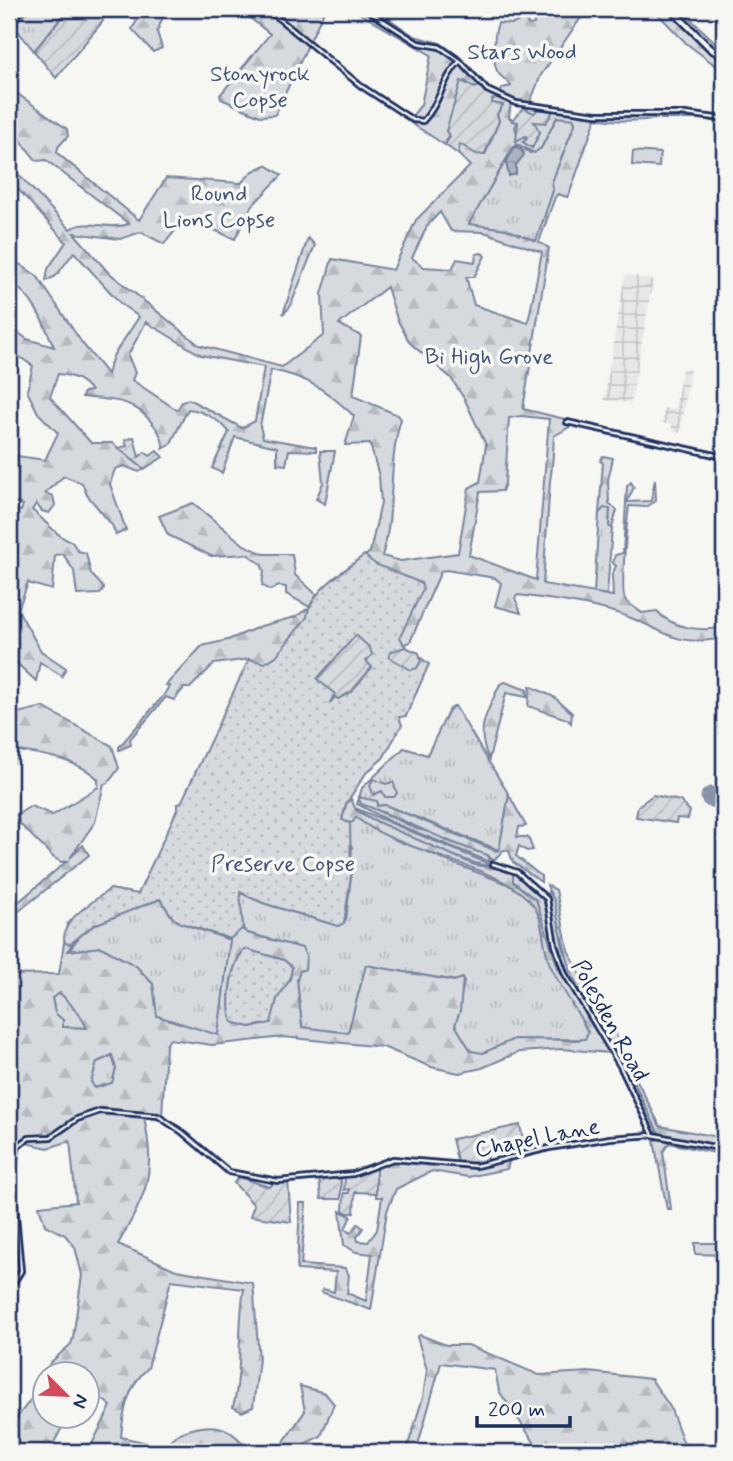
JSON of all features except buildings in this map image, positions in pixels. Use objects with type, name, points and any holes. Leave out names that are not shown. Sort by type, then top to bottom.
[{"type":"street","points":[[9,19],[25,9]]},
{"type":"street","points":[[267,9],[361,86],[413,120],[423,121],[432,112],[445,79],[460,61]]},
{"type":"street","points":[[365,9],[418,43],[440,47],[460,61],[486,90],[523,104],[596,114],[685,114],[724,119]]},
{"type":"street","points":[[671,9],[711,49],[724,57]]},
{"type":"street","points":[[567,422],[724,457]]},
{"type":"street","name":"Polesden Road","points":[[493,864],[517,872],[547,900],[555,945],[565,974],[620,1066],[653,1135]]},
{"type":"street","name":"Chapel Lane","points":[[9,1290],[21,1271],[15,1206],[15,1155],[24,1139],[51,1137],[77,1119],[100,1111],[158,1116],[182,1132],[229,1172],[278,1181],[353,1174],[393,1159],[475,1166],[549,1148],[610,1138],[653,1135],[724,1149]]},
{"type":"shaded area","points":[[625,274],[653,280],[631,403],[604,400]]},
{"type":"shaded area","points":[[682,369],[690,370],[680,433],[672,431],[672,425],[662,423],[664,408],[675,409]]},
{"type":"green space","points":[[30,9],[68,9],[34,51],[13,25]]},
{"type":"green space","points":[[69,9],[105,9],[103,21],[56,78],[34,51]]},
{"type":"green space","name":"Stonyrock Copse","points":[[144,9],[166,9],[157,32],[162,48],[153,52],[132,29]]},
{"type":"green space","name":"Stonyrock Copse","points":[[239,9],[325,9],[275,115],[260,116],[221,99],[220,95],[270,34]]},
{"type":"green space","points":[[352,9],[375,9],[414,36],[440,43],[459,56],[457,61],[481,85],[475,88],[465,81],[445,145],[408,121],[421,105],[431,55]]},
{"type":"green space","name":"Stars Wood","points":[[533,9],[587,9],[541,75],[529,105],[499,94],[503,88],[511,86],[496,69],[494,49],[498,23],[513,24],[523,19],[529,25],[534,24]]},
{"type":"green space","points":[[653,9],[668,9],[675,14],[724,59],[724,72],[686,43]]},
{"type":"green space","points":[[672,9],[680,9],[716,43],[723,45],[720,52]]},
{"type":"green space","points":[[461,81],[475,88],[481,85],[497,97],[492,103],[503,105],[497,114],[499,121],[484,155],[476,154],[460,144],[458,154],[445,145],[450,137],[446,131]]},
{"type":"green space","points":[[15,92],[67,129],[68,136],[58,147],[57,153],[139,220],[166,178],[241,183],[253,171],[266,165],[282,175],[251,207],[235,239],[186,218],[164,244],[141,232],[120,239],[74,233],[107,271],[199,345],[282,367],[324,335],[322,294],[332,259],[393,270],[416,220],[470,166],[458,154],[459,144],[485,155],[499,121],[497,114],[503,105],[492,103],[497,97],[511,102],[509,118],[518,122],[515,127],[519,140],[526,136],[528,138],[523,142],[532,148],[540,132],[533,125],[534,122],[549,118],[553,108],[597,112],[676,112],[677,115],[724,120],[724,123],[701,119],[661,119],[660,116],[657,119],[633,121],[596,118],[570,192],[567,197],[558,194],[555,197],[539,242],[549,248],[523,409],[565,419],[564,423],[573,425],[554,436],[543,584],[613,596],[612,575],[616,566],[613,563],[615,555],[623,553],[627,486],[631,482],[634,487],[627,502],[651,501],[655,479],[656,501],[646,507],[629,506],[624,571],[625,599],[642,613],[657,611],[671,622],[689,628],[724,627],[724,638],[692,641],[680,639],[608,610],[518,595],[515,598],[521,613],[495,606],[501,583],[495,578],[446,570],[441,571],[410,642],[310,678],[249,659],[214,664],[190,688],[184,688],[174,700],[166,697],[130,739],[131,745],[119,750],[164,695],[169,686],[166,685],[202,646],[295,617],[310,607],[286,594],[286,587],[279,586],[270,590],[262,585],[264,571],[261,564],[247,554],[211,556],[168,535],[159,516],[193,503],[244,545],[264,554],[292,554],[295,575],[317,595],[370,552],[381,503],[379,476],[370,444],[345,445],[354,416],[325,392],[296,376],[271,370],[260,426],[263,438],[316,447],[316,451],[289,450],[286,465],[277,464],[277,447],[235,437],[222,473],[212,468],[229,432],[211,417],[188,409],[170,445],[163,449],[158,431],[137,409],[121,402],[82,397],[84,392],[91,391],[84,383],[58,374],[50,397],[91,443],[112,443],[144,469],[139,472],[124,466],[115,469],[110,484],[126,530],[116,535],[112,525],[87,495],[82,483],[64,476],[45,493],[53,496],[55,505],[49,513],[42,511],[36,504],[32,510],[56,532],[72,542],[78,551],[86,553],[91,574],[104,588],[100,594],[77,595],[74,571],[63,554],[55,555],[52,590],[28,583],[18,610],[41,651],[66,668],[62,676],[40,662],[36,681],[9,656],[9,510],[21,511],[23,505],[9,500],[9,455],[45,460],[58,433],[38,413],[27,391],[33,366],[9,350],[9,326],[27,339],[54,347],[31,302],[9,281],[9,257],[37,276],[82,343],[107,374],[113,356],[139,317],[121,304],[74,252],[56,276],[46,281],[48,269],[66,242],[19,190],[9,185],[9,177],[13,181],[18,174],[70,229],[91,224],[129,224],[46,160],[37,161],[14,128],[11,102]],"holes":[[[557,117],[574,119],[575,124],[552,182],[553,191],[536,241],[506,229],[469,224],[512,149],[517,144],[534,153],[541,148]],[[440,212],[451,231],[484,232],[542,252],[528,323],[474,305],[466,277],[474,277],[485,256],[482,253],[476,254],[475,262],[457,259],[452,269],[424,267],[412,258],[427,226]],[[387,287],[397,319],[410,343],[451,378],[465,400],[486,445],[480,482],[469,488],[458,553],[401,561],[382,556],[389,522],[394,453],[401,419],[398,415],[353,396],[361,336],[339,324]],[[146,322],[201,355],[264,367],[255,421],[242,428],[189,399],[182,402],[177,410],[132,380],[135,373],[128,355]],[[521,416],[549,419],[536,580],[469,555],[480,492],[502,491],[505,483],[509,418]]]},
{"type":"green space","points":[[523,108],[534,113],[538,109],[553,111],[546,123],[534,122],[540,132],[532,148],[523,142],[527,139],[526,136],[516,141],[518,122],[512,121]]},
{"type":"green space","points":[[557,117],[574,118],[575,124],[552,182],[553,191],[536,242],[506,229],[468,224],[507,159],[506,163],[516,171],[516,165],[524,152],[514,147],[520,145],[530,153],[541,148]]},
{"type":"green space","points":[[633,151],[660,153],[659,167],[632,165]]},
{"type":"green space","points":[[308,238],[315,245],[290,307],[283,314]]},
{"type":"green space","points":[[134,437],[139,457],[145,452],[150,456],[157,451],[163,457],[144,469],[118,448],[127,446],[125,440]]},
{"type":"green space","points":[[320,451],[335,451],[325,504],[316,499],[323,483]]},
{"type":"green space","points":[[603,456],[613,458],[608,480],[609,503],[617,510],[612,528],[609,526],[610,509],[604,508],[599,513],[603,463],[600,461]]},
{"type":"green space","points":[[604,507],[610,508],[609,526],[612,528],[607,595],[594,593],[599,513]]},
{"type":"green space","name":"Preserve Copse","points":[[364,555],[375,564],[421,583],[423,589],[400,637],[404,645],[429,664],[406,716],[399,717],[402,725],[383,758],[366,773],[346,804],[342,820],[350,823],[351,876],[344,923],[338,926],[263,903],[240,892],[243,928],[230,939],[181,923],[173,918],[160,899],[94,925],[70,944],[65,943],[64,935],[72,919],[110,889],[138,894],[177,810],[177,804],[181,803],[249,659],[265,663],[276,656],[307,617],[314,598]]},
{"type":"green space","points":[[356,635],[370,648],[372,655],[366,661],[372,667],[351,692],[338,699],[335,697],[329,704],[335,694],[317,679]]},
{"type":"green space","points":[[405,647],[419,653],[421,661],[417,668],[411,670],[389,657],[390,652]]},
{"type":"green space","points":[[505,682],[527,690],[527,697],[506,693],[489,759],[483,738],[484,720],[500,684]]},
{"type":"green space","points":[[530,686],[554,697],[572,713],[571,723],[567,719],[528,706]]},
{"type":"green space","points":[[455,706],[509,795],[499,850],[385,805],[371,807],[417,829],[438,834],[444,840],[488,855],[490,862],[391,822],[357,804],[362,788],[404,748],[427,755],[449,710]]},
{"type":"green space","points":[[43,707],[112,746],[119,768],[108,783],[104,784],[95,822],[70,858],[83,845],[89,855],[9,919],[9,910],[67,861],[61,862],[53,857],[13,817],[31,806],[53,815],[98,787],[98,779],[81,767],[50,756],[18,751],[13,765],[9,766],[9,715]]},
{"type":"green space","name":"Preserve Copse","points":[[299,747],[335,774],[343,800],[286,780],[275,810],[290,821],[309,825],[315,833],[346,839],[352,847],[346,919],[338,926],[263,903],[236,891],[241,928],[247,933],[302,948],[306,956],[305,969],[300,971],[297,980],[302,1027],[348,1033],[366,965],[454,981],[463,978],[460,1011],[455,1025],[471,1051],[483,1053],[514,1039],[585,1039],[588,1032],[549,962],[540,918],[533,905],[518,891],[498,879],[396,840],[356,817],[353,822],[345,824],[342,820],[346,804],[351,799],[356,810],[373,820],[475,865],[508,870],[513,874],[513,882],[536,900],[558,968],[610,1053],[562,1049],[519,1052],[482,1068],[459,1073],[431,1067],[383,1047],[283,1037],[212,1045],[170,1039],[166,1045],[162,1116],[159,1119],[144,1117],[149,1155],[146,1184],[136,1211],[118,1244],[176,1270],[253,1283],[259,1359],[253,1407],[242,1412],[233,1407],[238,1378],[244,1289],[171,1280],[148,1368],[131,1391],[121,1437],[165,1447],[173,1437],[183,1432],[211,1426],[225,1429],[251,1452],[224,1452],[220,1448],[205,1444],[186,1452],[88,1452],[99,1430],[102,1430],[102,1424],[111,1406],[102,1399],[102,1360],[53,1360],[71,1344],[82,1275],[75,1247],[65,1235],[45,1225],[39,1206],[76,1202],[70,1141],[48,1148],[26,1143],[19,1150],[17,1160],[9,1153],[9,975],[59,974],[67,924],[110,889],[137,894],[132,907],[102,903],[91,908],[68,951],[101,947],[136,966],[153,984],[157,1016],[218,1035],[230,940],[209,931],[216,914],[223,909],[226,887],[272,780],[276,782],[282,775],[278,765],[282,758],[292,757]],"holes":[[[307,758],[324,773],[321,779],[332,784],[332,790],[302,780],[306,773]],[[244,949],[284,960],[292,967],[290,979],[277,999],[270,1023],[250,1027],[232,1022],[230,984],[235,964]],[[60,993],[79,1013],[87,1028],[63,1027],[63,1020],[55,1013],[52,998]],[[112,1055],[116,1069],[112,1083],[95,1088],[91,1082],[97,1062]]]},
{"type":"green space","points":[[373,779],[386,784],[393,782],[397,793],[394,797],[385,797],[382,791],[373,795],[370,785]]},
{"type":"green space","points":[[509,795],[526,826],[519,827],[517,837],[528,837],[533,850],[527,851],[519,846],[516,856],[541,876],[541,882],[513,862],[509,851],[503,850],[495,859],[491,859],[488,855],[361,804],[358,797],[377,801],[377,806],[385,805],[496,851],[499,850]]},
{"type":"green space","points":[[653,795],[680,801],[690,811],[688,819],[677,818],[676,823],[636,817],[638,806]]},
{"type":"green space","points":[[355,808],[489,865],[464,859],[421,842]]},
{"type":"green space","points":[[354,816],[445,860],[510,885],[524,895],[535,906],[548,958],[588,1032],[586,1039],[514,1040],[471,1065],[468,1049],[455,1025],[464,982],[366,966],[348,1033],[302,1028],[297,980],[302,948],[247,933],[243,928],[239,891],[264,903],[338,926],[346,919],[351,876],[341,836]]},
{"type":"green space","points":[[493,865],[515,872],[539,892],[545,905],[561,969],[596,1029],[593,1030],[558,968],[536,900]]},
{"type":"green space","points":[[547,885],[556,890],[568,950],[600,1015],[590,1007],[575,981],[564,948],[554,901]]},
{"type":"green space","points":[[548,892],[556,904],[562,944],[569,965],[597,1015],[601,1013],[604,1019],[599,1026],[564,963],[553,929]]},
{"type":"green space","points":[[160,899],[173,918],[181,923],[230,940],[218,1036],[156,1016],[153,984],[136,966],[101,947],[70,951],[85,931],[97,924]]},
{"type":"green space","points":[[245,949],[284,960],[292,967],[290,979],[277,999],[271,1023],[250,1027],[232,1022],[229,1005],[231,984],[236,964]]},
{"type":"green space","points":[[60,992],[79,1013],[88,1028],[63,1027],[55,1013],[52,998]]},
{"type":"green space","points":[[604,1019],[613,1023],[619,1045],[660,1126],[724,1138],[724,1147],[660,1136],[628,1070],[622,1068],[599,1026]]},
{"type":"green space","points":[[113,1055],[116,1069],[112,1083],[94,1088],[91,1082],[97,1062]]},
{"type":"green space","points":[[622,1068],[628,1070],[660,1136],[651,1130]]},
{"type":"green space","points":[[520,1125],[525,1150],[502,1157],[500,1151],[487,1153],[488,1161],[458,1164],[452,1139]]},
{"type":"green space","points":[[658,1139],[724,1150],[724,1155],[669,1143],[663,1152],[671,1209],[667,1209],[654,1141]]},
{"type":"green space","points":[[510,1159],[507,1169],[468,1177],[432,1171],[396,1189],[387,1211],[371,1310],[321,1292],[323,1289],[334,1292],[336,1272],[297,1270],[300,1203],[306,1203],[301,1265],[345,1268],[349,1275],[347,1293],[366,1301],[372,1254],[356,1252],[344,1245],[340,1211],[351,1216],[345,1229],[350,1233],[358,1224],[363,1228],[357,1237],[358,1241],[368,1242],[377,1230],[382,1197],[376,1197],[376,1166],[404,1160],[476,1168]]},
{"type":"green space","points":[[376,1166],[376,1193],[355,1192],[354,1213],[347,1213],[343,1210],[344,1193],[349,1193],[349,1189],[344,1190],[345,1177]]},
{"type":"green space","points":[[238,1177],[270,1187],[274,1182],[288,1181],[291,1222],[250,1216],[254,1205],[234,1183]]},
{"type":"green space","points":[[319,1177],[341,1179],[341,1199],[321,1199]]},
{"type":"green space","points":[[15,1205],[21,1271],[13,1286],[9,1285],[9,1207]]},
{"type":"green space","points":[[695,1243],[724,1243],[724,1255],[695,1254]]},
{"type":"green space","points":[[420,1335],[446,1345],[468,1345],[539,1375],[588,1372],[651,1379],[670,1407],[684,1444],[724,1452],[553,1452],[534,1442],[499,1391],[495,1370],[441,1363],[416,1452],[406,1452],[423,1397],[427,1370],[417,1337]]},
{"type":"green space","points":[[300,1386],[325,1393],[334,1404],[321,1436],[306,1443],[300,1452],[282,1452],[285,1440],[305,1411]]},
{"type":"green space","points":[[32,1397],[32,1430],[61,1430],[49,1452],[9,1452],[9,1428]]},
{"type":"water","points":[[514,147],[521,148],[524,155],[516,165],[516,174],[509,176],[506,163]]},
{"type":"runway","points":[[711,797],[724,798]]},
{"type":"park label","name":"Round Lions Copse","points":[[219,206]]},
{"type":"park label","name":"Bi High Grove","points":[[489,356]]}]
